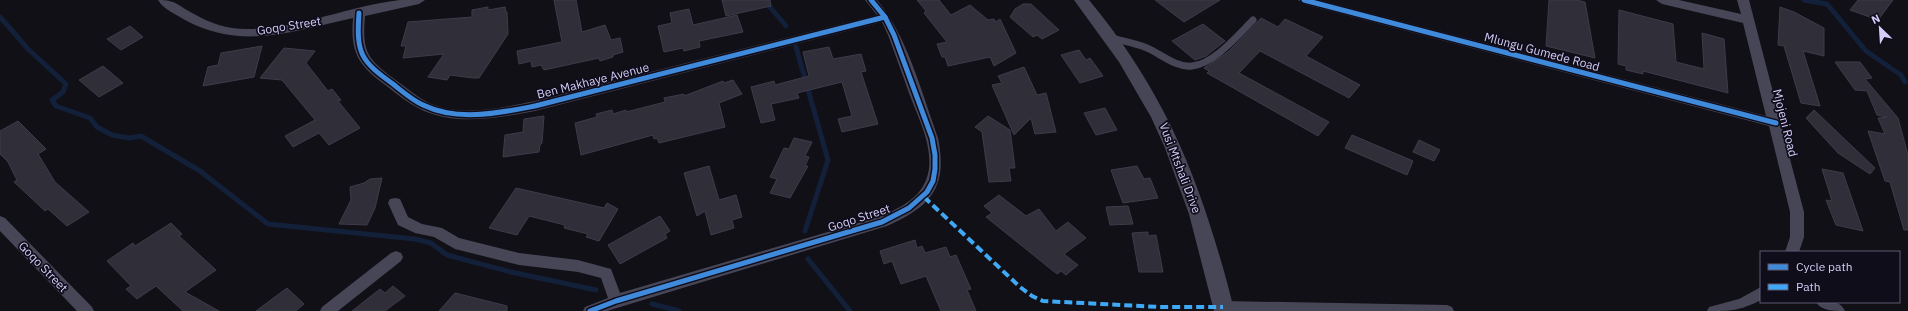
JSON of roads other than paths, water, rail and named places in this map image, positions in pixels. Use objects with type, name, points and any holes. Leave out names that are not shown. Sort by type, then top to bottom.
[{"type":"street","name":"Goqo Street","points":[[164,0],[176,10],[204,23],[221,30],[234,32],[284,29],[419,0]]},
{"type":"street","name":"Goqo Street","points":[[590,311],[616,301],[882,222],[903,214],[924,197],[933,182],[936,166],[936,152],[921,107],[885,17],[870,0]]},
{"type":"street","name":"Vusi Mtshali Drive","points":[[1081,0],[1111,38],[1144,86],[1164,124],[1179,158],[1200,219],[1223,309]]},
{"type":"street","name":"Mlungu Gumede Road","points":[[1304,0],[1776,123]]},
{"type":"street","points":[[1662,0],[1748,20]]},
{"type":"street","name":"Mjojeni Road","points":[[1743,0],[1776,123],[1797,212],[1797,237],[1792,251]]},
{"type":"street","name":"Ben Makhaye Avenue","points":[[359,13],[357,36],[358,47],[362,58],[371,69],[411,98],[427,107],[447,113],[465,115],[507,112],[535,106],[885,17]]},
{"type":"street","points":[[395,203],[403,221],[420,229],[436,232],[455,243],[519,259],[578,266],[606,273],[616,301]]},
{"type":"street","name":"Goqo Street","points":[[0,222],[87,311]]},
{"type":"street","points":[[327,311],[396,257]]},
{"type":"street","points":[[1714,311],[1742,304],[1760,294]]},
{"type":"street","points":[[1825,303],[1838,311]]},
{"type":"street","points":[[1223,309],[1447,311]]},
{"type":"lane","points":[[1111,38],[1148,49],[1186,66],[1194,66],[1202,64],[1225,48],[1253,20]]},
{"type":"waterway","points":[[764,0],[786,26]]},
{"type":"waterway","points":[[1804,0],[1827,4],[1866,51],[1901,75],[1905,82]]},
{"type":"waterway","points":[[0,17],[28,49],[66,84],[63,92],[52,100],[56,106],[90,118],[97,127],[112,135],[129,138],[141,136],[200,171],[268,224],[415,239],[431,243],[447,255],[511,272],[596,290]]},
{"type":"waterway","points":[[796,47],[828,160],[805,231]]},
{"type":"waterway","points":[[808,259],[850,311]]},
{"type":"waterway","points":[[652,304],[679,311]]}]
